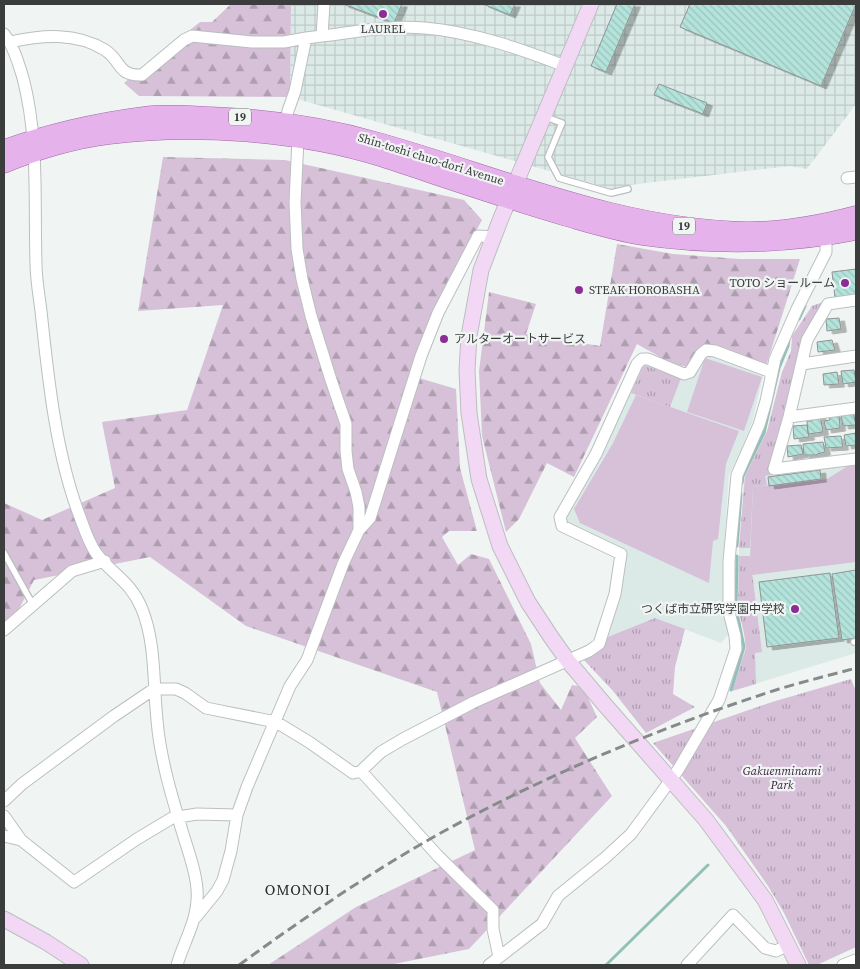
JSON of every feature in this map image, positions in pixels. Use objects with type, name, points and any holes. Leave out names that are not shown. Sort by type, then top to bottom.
[{"type":"main road","name":"Shin-toshi chuo-dori Avenue","points":[[4,164],[34,145],[60,132],[145,116],[174,114],[286,122],[377,141],[590,223],[641,236],[705,243],[747,243],[826,237],[856,231]]},
{"type":"main road","name":"Shin-toshi chuo-dori Avenue","points":[[4,149],[107,135],[199,131],[298,139],[380,157],[512,192],[662,223],[750,231],[790,228],[856,216]]},
{"type":"street","points":[[322,36],[324,4]]},
{"type":"street","points":[[591,4],[512,192],[482,270],[469,336],[468,378],[469,413],[479,480],[500,546],[528,602],[568,661],[706,820],[765,900],[798,965]]},
{"type":"street","points":[[177,965],[183,944],[194,918],[197,891],[162,752],[157,721],[152,650],[143,611],[130,586],[96,552],[80,518],[62,460],[45,352],[36,267],[34,145],[28,99],[18,62],[7,38],[62,36],[87,41],[107,51],[124,72],[132,75],[142,75],[192,36],[252,42],[284,42],[370,30],[422,28],[451,31],[497,43],[565,66]]},
{"type":"street","points":[[286,122],[295,91],[306,38]]},
{"type":"street","points":[[298,139],[297,249],[302,279],[312,316],[346,424],[348,469],[358,500],[359,530]]},
{"type":"street","points":[[194,918],[217,891],[223,880],[231,851],[237,815],[290,686],[307,660],[343,564],[359,530],[370,518],[422,356],[438,314],[478,236],[494,237]]},
{"type":"street","points":[[489,965],[542,924],[558,896],[631,834],[670,780],[719,700],[736,649],[736,636],[730,612],[729,561],[737,475],[759,425],[775,359],[797,309],[826,252],[826,237]]},
{"type":"street","points":[[856,300],[828,304],[807,340],[789,417],[774,469],[856,459]]},
{"type":"street","points":[[4,802],[22,784],[154,689],[176,689],[206,708],[276,722],[309,742],[353,773],[360,771],[381,752],[403,738],[474,702],[589,651],[599,644],[615,594],[621,554],[562,526],[560,517],[596,454],[637,364],[642,359],[648,358],[684,374],[690,372],[701,354],[706,350],[771,372]]},
{"type":"street","points":[[802,364],[856,356]]},
{"type":"street","points":[[789,417],[856,408]]},
{"type":"street","points":[[4,630],[72,571],[105,562]]},
{"type":"street","points":[[360,771],[438,856],[493,910],[493,929],[499,957]]},
{"type":"street","points":[[4,816],[21,840],[74,882],[137,839],[172,818],[197,814],[237,815]]},
{"type":"street","points":[[4,836],[21,840]]},
{"type":"street","points":[[686,965],[733,915],[765,948],[776,951],[788,945]]},
{"type":"street","points":[[4,920],[46,942],[80,965]]},
{"type":"street","points":[[843,965],[856,960]]},
{"type":"lane","points":[[544,116],[562,123],[548,157],[559,178],[611,193],[628,189]]},
{"type":"lane","points":[[4,553],[33,605]]},
{"type":"shaded area","points":[[291,4],[856,4],[856,104],[807,169],[790,166],[621,186],[612,189],[290,97]]},
{"type":"shaded area","points":[[708,353],[762,373],[763,376],[752,423],[729,475],[723,561],[724,608],[731,632],[721,643],[655,618],[605,638],[618,598],[627,553],[564,521],[642,363],[647,361],[690,379]]},
{"type":"shaded area","points":[[856,464],[856,653],[732,691],[746,648],[738,608],[738,566],[744,479]]},
{"type":"green space","points":[[231,4],[291,4],[290,97],[139,96],[124,83],[200,22],[212,22]]},
{"type":"green space","points":[[163,157],[285,160],[464,200],[482,220],[448,282],[409,375],[456,389],[460,468],[477,531],[449,531],[442,537],[458,565],[471,554],[489,559],[531,644],[540,683],[561,710],[572,685],[583,687],[597,717],[575,738],[612,796],[469,949],[389,965],[268,965],[356,907],[475,850],[437,692],[246,626],[150,557],[34,580],[4,638],[4,503],[42,520],[115,488],[102,422],[187,410],[223,305],[138,311]]},
{"type":"green space","points":[[617,244],[673,254],[740,259],[800,259],[766,366],[709,345],[687,367],[669,362],[637,344],[574,477],[547,463],[519,519],[506,532],[482,436],[479,371],[489,292],[536,304],[526,334],[600,346]]},
{"type":"green space","points":[[823,302],[806,333],[772,475],[765,476],[767,485],[753,487],[750,548],[739,548],[745,476],[767,431],[782,372],[791,351],[792,336],[812,306]]},
{"type":"green space","points":[[705,358],[762,377],[744,431],[687,412]]},
{"type":"green space","points":[[644,365],[681,378],[670,407],[631,393]]},
{"type":"green space","points":[[636,395],[739,431],[726,464],[718,539],[713,541],[709,583],[580,523],[574,509],[613,443]]},
{"type":"green space","points":[[851,464],[856,464],[856,562],[752,575],[750,559],[753,487],[827,479]]},
{"type":"green space","points":[[739,556],[750,556],[762,652],[755,653],[756,684],[732,691],[746,648],[738,608]]},
{"type":"green space","points":[[655,618],[685,629],[675,667],[673,694],[695,707],[646,733],[613,691],[583,659],[605,638]]},
{"type":"green space","name":"Gakuenminami Park","points":[[851,679],[856,691],[856,947],[817,965],[809,965],[784,913],[768,886],[726,826],[653,743],[772,702]]},
{"type":"building","name":"LAUREL","points":[[343,4],[402,4],[394,23]]},
{"type":"building","points":[[483,4],[515,4],[510,15]]},
{"type":"building","points":[[617,4],[635,4],[606,72],[591,66]]},
{"type":"building","points":[[690,4],[856,4],[821,86],[680,27]]},
{"type":"building","points":[[659,84],[707,103],[703,114],[654,95]]},
{"type":"building","name":"TOTO ショールーム","points":[[856,269],[856,295],[835,298],[832,272]]},
{"type":"building","points":[[839,318],[841,329],[827,331],[826,319]]},
{"type":"building","points":[[832,340],[835,350],[818,352],[817,342]]},
{"type":"building","points":[[854,370],[856,382],[843,384],[841,371]]},
{"type":"building","points":[[837,372],[839,384],[824,385],[823,374]]},
{"type":"building","points":[[853,412],[856,425],[843,426],[841,414]]},
{"type":"building","points":[[839,414],[840,428],[826,430],[824,421],[830,420],[829,415]]},
{"type":"building","points":[[813,415],[820,415],[823,432],[808,434],[807,421],[812,421]]},
{"type":"building","points":[[807,425],[809,437],[794,439],[793,426]]},
{"type":"building","points":[[856,433],[856,445],[846,446],[844,435]]},
{"type":"building","points":[[841,436],[843,447],[826,448],[824,437]]},
{"type":"building","points":[[823,442],[825,452],[817,455],[804,455],[803,444]]},
{"type":"building","points":[[801,445],[803,454],[788,457],[787,446]]},
{"type":"building","points":[[820,470],[821,479],[769,486],[768,477]]},
{"type":"building","points":[[856,570],[856,638],[842,640],[832,574]]},
{"type":"building","points":[[830,573],[839,638],[767,647],[759,582]]},
{"type":"waterway","points":[[799,319],[805,306]]},
{"type":"waterway","points":[[742,483],[743,476],[764,433],[779,368],[788,346],[789,338]]},
{"type":"waterway","points":[[737,546],[741,494]]},
{"type":"waterway","points":[[731,690],[744,647],[736,608],[737,556]]},
{"type":"waterway","points":[[606,965],[708,865]]},
{"type":"railway","points":[[239,965],[326,904],[386,865],[478,813],[551,777],[702,715],[779,689],[856,668]]},
{"type":"place","name":"LAUREL","points":[[383,14]]},
{"type":"place","name":"TOTO ショールーム","points":[[845,283]]},
{"type":"place","name":"STEAK HOROBASHA","points":[[579,290]]},
{"type":"place","name":"アルターオートサービス","points":[[444,339]]},
{"type":"place","name":"つくば市立研究学園中学校","points":[[795,609]]},
{"type":"district","name":"OMONOI","points":[[298,890]]}]
